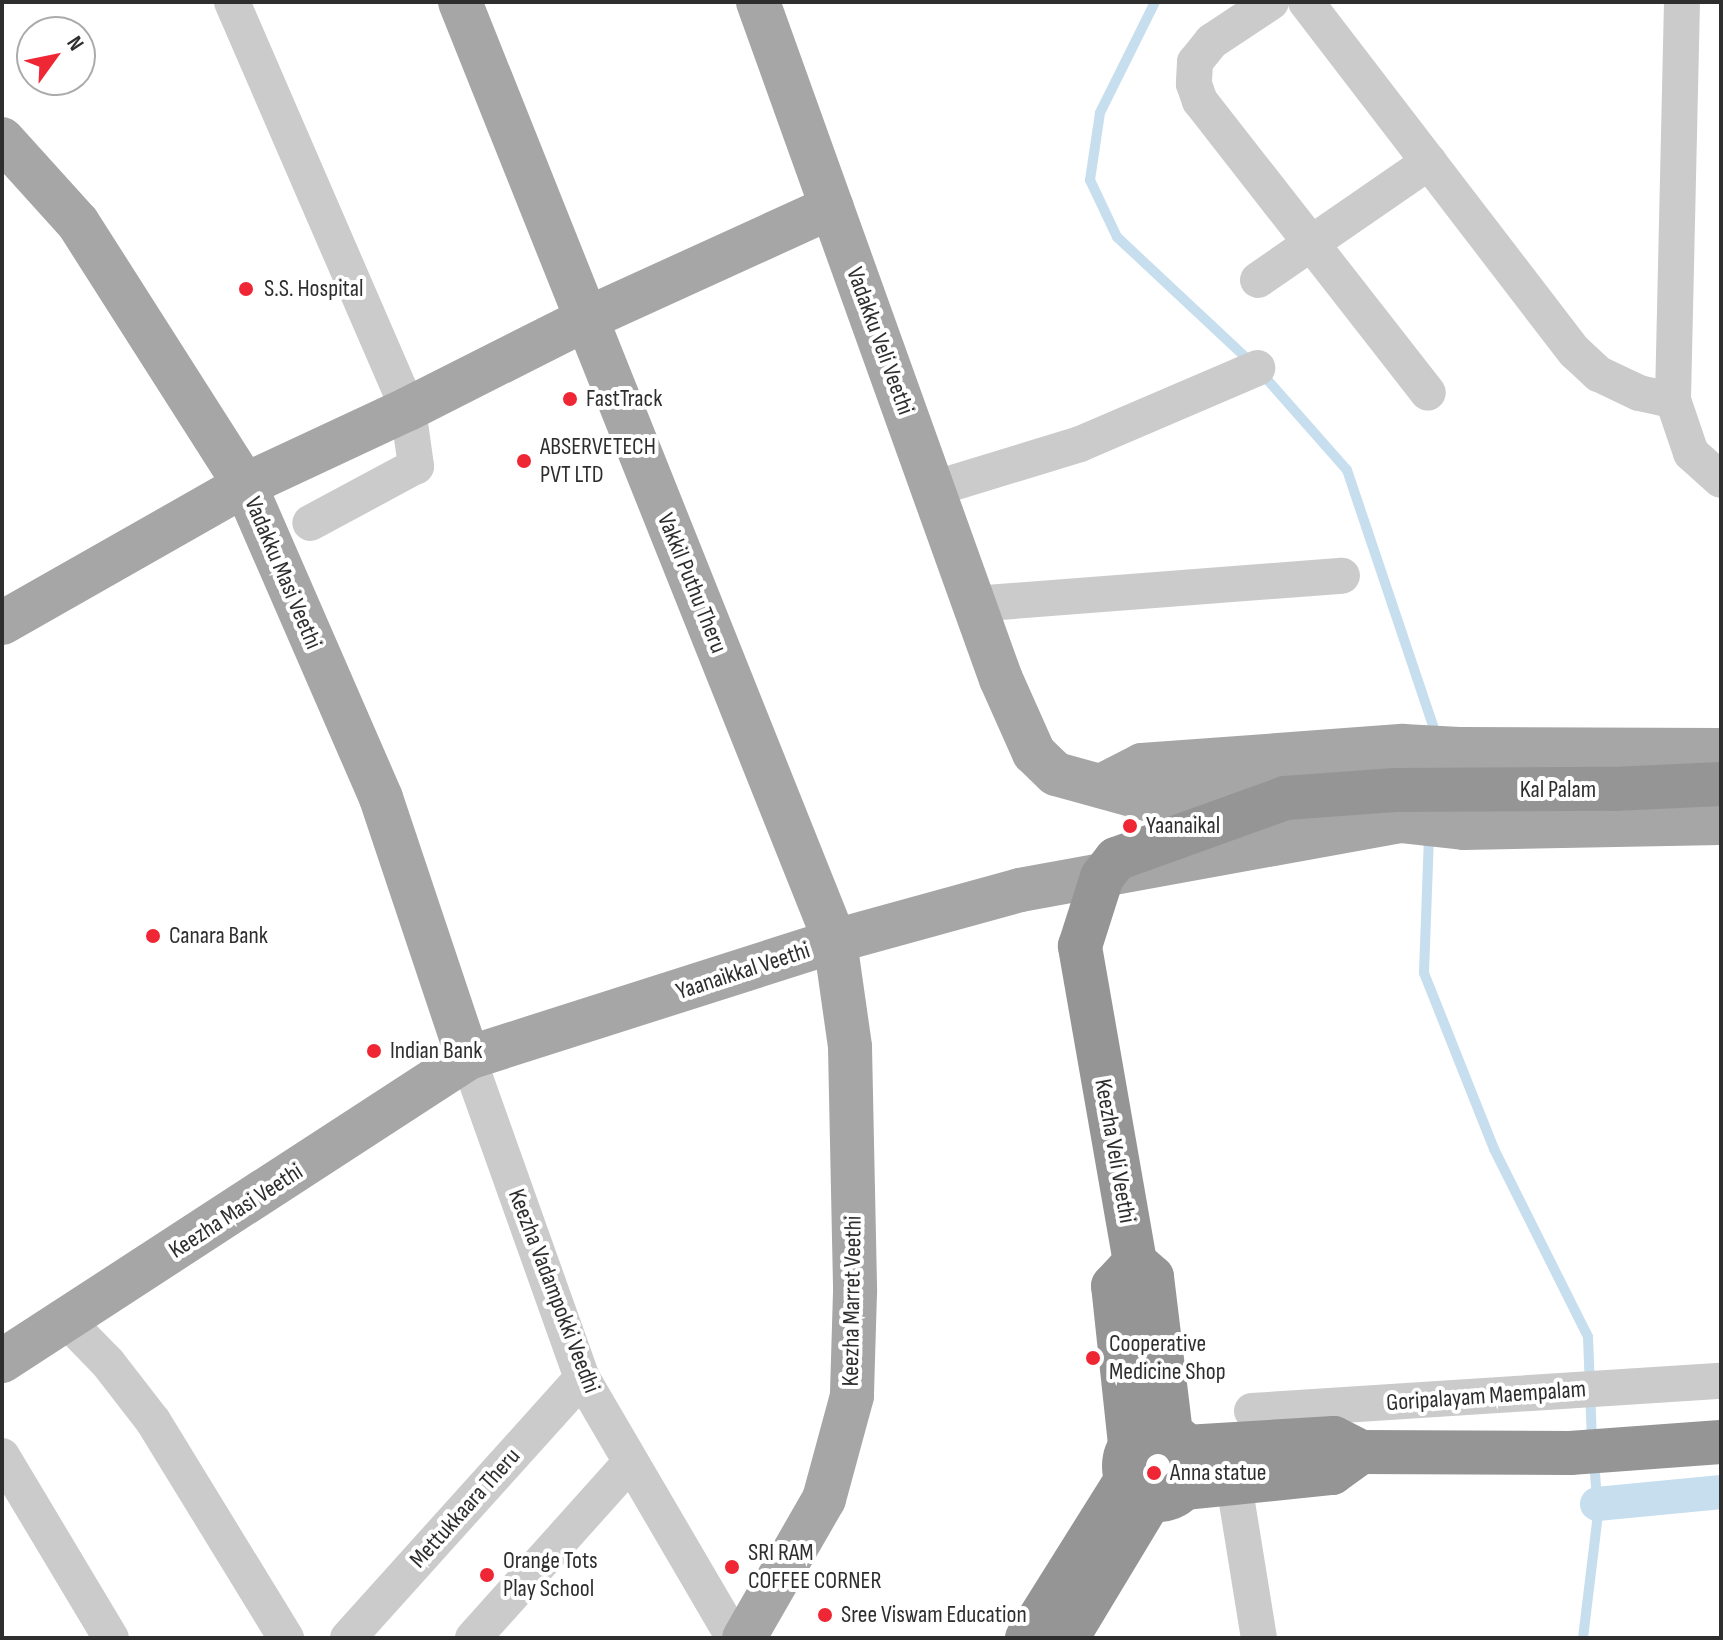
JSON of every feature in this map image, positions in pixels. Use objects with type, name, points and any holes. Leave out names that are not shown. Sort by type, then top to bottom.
[{"type":"highway","name":"Kal Palam","points":[[1102,877],[1116,859],[1285,798],[1398,806],[1721,784]]},
{"type":"highway","points":[[1080,946],[1102,877]]},
{"type":"highway","name":"Keezha Veli Veethi","points":[[1080,946],[1135,1262],[1152,1277],[1158,1465]]},
{"type":"highway","points":[[1027,1638],[1158,1465],[1334,1438],[1361,1452],[1614,1452],[1721,1442]]},
{"type":"highway","points":[[1158,1465],[1234,1484],[1332,1473],[1361,1452]]},
{"type":"highway","points":[[1067,1638],[1158,1465]]},
{"type":"main road","name":"Vakkil Puthu Theru","points":[[460,2],[835,941]]},
{"type":"main road","name":"Vadakku Veli Veethi","points":[[765,5],[832,207],[1001,679],[1034,753],[1056,774],[1101,786]]},
{"type":"main road","name":"Vadakku Masi Veethi","points":[[2,139],[78,223],[245,485],[381,798],[468,1058]]},
{"type":"main road","points":[[2,623],[245,485],[408,409],[586,319],[832,207]]},
{"type":"main road","points":[[1101,786],[1142,765],[1403,746],[1721,750]]},
{"type":"main road","points":[[1101,786],[1147,799],[1285,798]]},
{"type":"main road","name":"Yaanaikkal Veethi","points":[[468,1058],[835,941],[1020,890],[1102,877],[1398,806],[1464,828],[1721,823]]},
{"type":"main road","name":"Keezha Veli Veethi","points":[[1020,890],[1056,908],[1080,946]]},
{"type":"main road","name":"Keezha Marret Veethi","points":[[744,1638],[824,1499],[852,1396],[855,1292],[850,1047],[835,941]]},
{"type":"main road","name":"Keezha Masi Veethi","points":[[2,1361],[68,1322],[468,1058]]},
{"type":"street","points":[[232,2],[408,409],[416,466],[310,523]]},
{"type":"street","points":[[1271,2],[1212,41],[1195,62],[1194,84],[1214,123],[1428,393]]},
{"type":"street","points":[[1306,2],[1575,352],[1599,374],[1639,393],[1673,400]]},
{"type":"street","points":[[1682,2],[1673,400],[1691,453],[1721,480]]},
{"type":"street","points":[[1258,280],[1429,162]]},
{"type":"street","points":[[933,489],[1080,444],[1257,368]]},
{"type":"street","points":[[974,604],[1342,576]]},
{"type":"street","name":"Keezha Vadampokki Veedhi","points":[[468,1058],[582,1378],[734,1638]]},
{"type":"street","points":[[68,1322],[108,1363],[153,1421],[286,1638]]},
{"type":"street","name":"Mettukkaara Theru","points":[[348,1638],[582,1378]]},
{"type":"street","name":"Goripalayam Maempalam","points":[[1252,1411],[1721,1381]]},
{"type":"street","points":[[2,1456],[111,1638]]},
{"type":"street","points":[[473,1638],[630,1463]]},
{"type":"street","points":[[1234,1484],[1259,1638]]},
{"type":"waterway","points":[[1155,2],[1100,113],[1090,180],[1117,237],[1257,368],[1347,470],[1433,726],[1432,736]]},
{"type":"waterway","points":[[1429,836],[1424,973],[1494,1149],[1588,1337],[1592,1440]]},
{"type":"waterway","points":[[1583,1638],[1598,1514],[1594,1460]]},
{"type":"waterway","points":[[1597,1504],[1721,1492]]},
{"type":"place","name":"S.S. Hospital","points":[[246,289]]},
{"type":"place","name":"FastTrack","points":[[570,399]]},
{"type":"place","name":"ABSERVETECH PVT LTD","points":[[524,461]]},
{"type":"place","name":"Yaanaikal","points":[[1130,826]]},
{"type":"place","name":"Canara Bank","points":[[153,936]]},
{"type":"place","name":"Indian Bank","points":[[374,1051]]},
{"type":"place","name":"Cooperative Medicine Shop","points":[[1093,1358]]},
{"type":"place","name":"Anna statue","points":[[1154,1473]]},
{"type":"place","name":"SRI RAM COFFEE CORNER","points":[[732,1567]]},
{"type":"place","name":"Orange Tots Play School","points":[[487,1575]]},
{"type":"place","name":"Sree Viswam Education","points":[[825,1615]]}]
